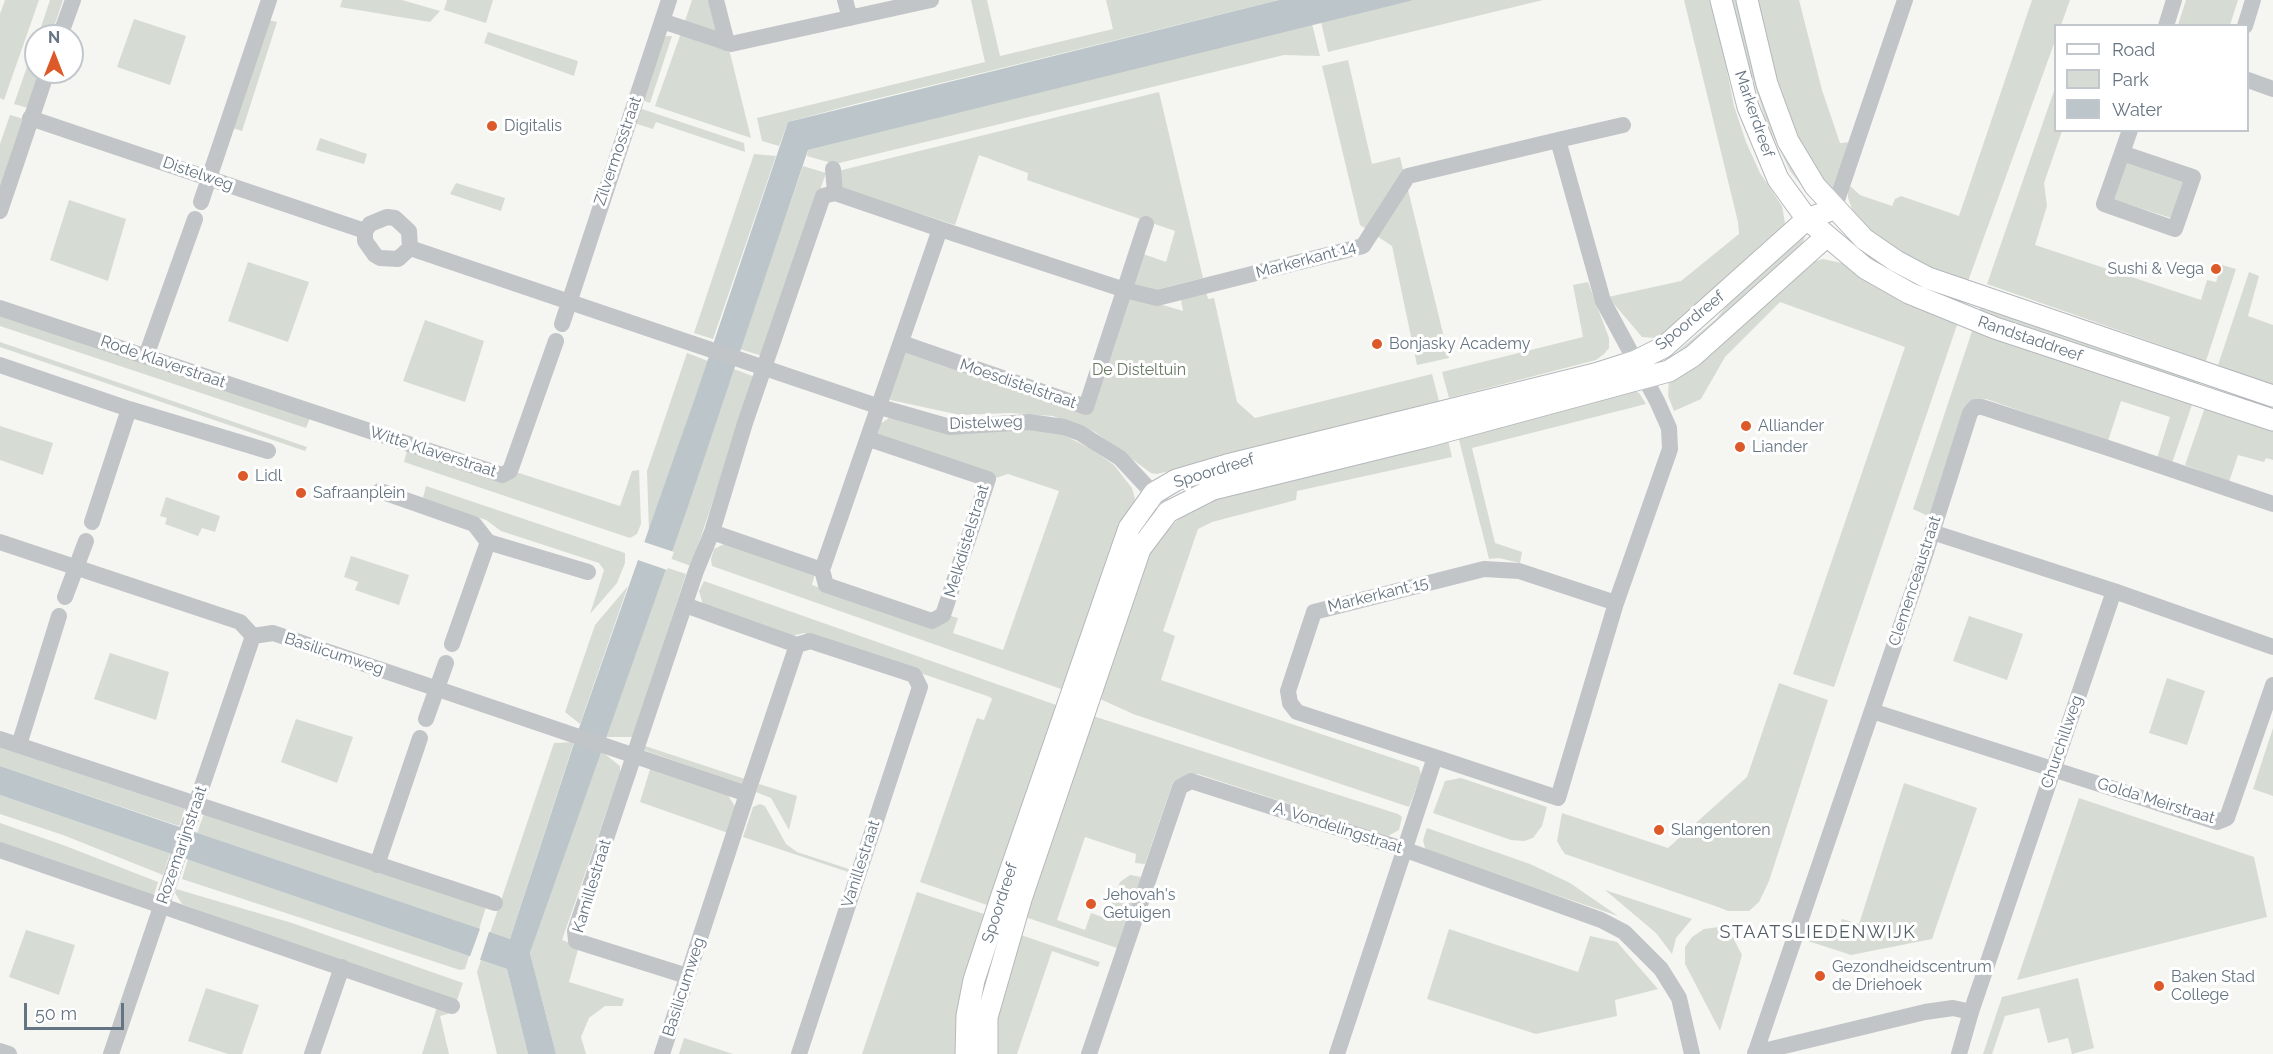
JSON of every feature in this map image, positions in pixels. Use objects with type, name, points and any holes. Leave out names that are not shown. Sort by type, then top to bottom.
[{"type":"main road","name":"Markerdreef","points":[[1721,0],[1748,107],[1765,152],[1778,179],[1807,219]]},
{"type":"main road","name":"Markerdreef","points":[[1747,0],[1767,84],[1788,141],[1815,186],[1834,209]]},
{"type":"main road","points":[[1807,219],[1834,209]]},
{"type":"main road","points":[[1827,236],[1834,209]]},
{"type":"main road","name":"Randstaddreef","points":[[1834,209],[1864,240],[1928,278],[2273,396]]},
{"type":"main road","name":"Randstaddreef","points":[[1807,219],[1865,268],[1909,293],[1995,328],[2273,420]]},
{"type":"main road","name":"Spoordreef","points":[[1640,369],[1807,219]]},
{"type":"main road","name":"Spoordreef","points":[[1011,896],[1140,549],[1168,512],[1213,489],[1425,437],[1472,414],[1640,369],[1669,371],[1693,356],[1827,236]]},
{"type":"main road","name":"Spoordreef","points":[[987,1054],[987,1017],[997,943],[1129,528],[1154,493],[1191,476],[1421,416],[1472,414]]},
{"type":"main road","name":"Spoordreef","points":[[966,1054],[967,1016],[975,980],[997,943]]},
{"type":"street","points":[[64,24],[73,0]]},
{"type":"street","points":[[201,202],[268,0]]},
{"type":"street","name":"Zilvermosstraat","points":[[569,302],[669,0]]},
{"type":"street","points":[[716,0],[727,43]]},
{"type":"street","points":[[845,0],[849,18]]},
{"type":"street","points":[[662,21],[731,44],[931,0]]},
{"type":"street","points":[[1834,209],[1905,0]]},
{"type":"street","points":[[2167,24],[2174,0]]},
{"type":"street","points":[[2246,24],[2253,0]]},
{"type":"street","points":[[2249,81],[2273,89]]},
{"type":"street","points":[[0,212],[43,84]]},
{"type":"street","name":"Distelweg","points":[[30,118],[365,231]]},
{"type":"street","name":"Markerkant 14","points":[[1125,290],[1157,298],[1363,246],[1408,176],[1623,125]]},
{"type":"street","points":[[2122,153],[2193,177],[2175,228],[2104,204],[2129,132]]},
{"type":"street","points":[[1337,1054],[1435,758],[1558,798],[1616,603],[1670,449],[1669,428],[1603,301],[1558,140]]},
{"type":"street","points":[[833,169],[835,193]]},
{"type":"street","points":[[747,794],[635,755],[696,571],[712,532],[823,196],[835,193],[1125,290]]},
{"type":"street","points":[[395,218],[409,231],[410,248],[398,258],[380,258],[369,250],[365,231],[378,220],[395,218]]},
{"type":"street","points":[[146,356],[195,219]]},
{"type":"street","name":"Moesdistelstraat","points":[[902,343],[1086,406],[1146,224]]},
{"type":"street","points":[[822,570],[940,228]]},
{"type":"street","points":[[410,248],[569,302],[562,324]]},
{"type":"street","name":"Distelweg","points":[[569,302],[880,407],[950,427],[1029,422],[1064,427],[1080,433],[1120,458],[1154,493],[1168,512]]},
{"type":"street","name":"Rode Klaverstraat","points":[[0,308],[326,417]]},
{"type":"street","name":"Witte Klaverstraat","points":[[326,417],[502,475],[510,471],[556,341]]},
{"type":"street","points":[[0,365],[129,409],[268,451]]},
{"type":"street","name":"Clemenceaustraat","points":[[1755,1054],[1872,711],[1970,413],[1976,407],[1982,406],[2273,504]]},
{"type":"street","points":[[92,522],[129,409]]},
{"type":"street","name":"Melkdistelstraat","points":[[712,532],[822,570],[826,585],[932,621],[946,609],[988,479],[869,439]]},
{"type":"street","points":[[380,491],[474,524],[488,542],[588,573]]},
{"type":"street","points":[[1932,532],[2114,591],[2273,647]]},
{"type":"street","points":[[66,597],[86,541]]},
{"type":"street","points":[[0,542],[240,622],[253,636]]},
{"type":"street","points":[[452,644],[488,542]]},
{"type":"street","name":"Markerkant 15","points":[[1435,758],[1298,712],[1290,703],[1288,691],[1314,612],[1484,569],[1519,571],[1616,603]]},
{"type":"street","name":"Churchillweg","points":[[1959,1054],[1971,1012],[2114,591]]},
{"type":"street","points":[[685,605],[797,645]]},
{"type":"street","points":[[19,745],[58,616]]},
{"type":"street","name":"Basilicumweg","points":[[253,636],[273,633],[635,755]]},
{"type":"street","name":"Rozemarijnstraat","points":[[111,1054],[253,636]]},
{"type":"street","name":"Vanillestraat","points":[[797,645],[810,640],[914,675],[920,687],[799,1054]]},
{"type":"street","name":"Basilicumweg","points":[[662,1054],[797,645]]},
{"type":"street","points":[[426,719],[446,663]]},
{"type":"street","name":"Golda Meirstraat","points":[[1872,711],[2217,822],[2227,818],[2273,685]]},
{"type":"street","points":[[377,864],[420,738]]},
{"type":"street","points":[[0,739],[495,903]]},
{"type":"street","name":"Kamillestraat","points":[[635,755],[575,931],[576,941],[687,976]]},
{"type":"street","name":"A. Vondelingstraat","points":[[1089,1054],[1180,787],[1191,781],[1406,850],[1601,920],[1624,932],[1661,969],[1679,998],[1692,1054]]},
{"type":"street","points":[[0,850],[452,1006]]},
{"type":"street","points":[[312,1054],[342,967]]},
{"type":"street","points":[[1755,1054],[1925,1012],[1953,1008],[1971,1012]]},
{"type":"street","points":[[0,1051],[9,1054]]},
{"type":"green space","points":[[5,0],[39,0],[31,24],[24,24],[24,43],[4,100],[0,98],[0,14]]},
{"type":"green space","points":[[50,0],[63,0],[55,24],[42,24]]},
{"type":"green space","points":[[342,0],[402,0],[440,11],[430,22],[340,7]]},
{"type":"green space","points":[[447,0],[493,0],[486,23],[444,10]]},
{"type":"green space","points":[[692,0],[709,0],[719,32],[685,21]]},
{"type":"green space","points":[[971,0],[987,0],[1000,56],[1113,29],[1106,0],[1279,0],[788,122],[779,146],[762,141],[757,118],[985,62]]},
{"type":"green space","points":[[1414,0],[1543,0],[1328,52],[1321,22]]},
{"type":"green space","points":[[1684,0],[1713,0],[1734,106],[1746,142],[1760,173],[1782,206],[1785,223],[1778,236],[1668,334],[1656,338],[1642,337],[1608,297],[1681,281],[1739,234]]},
{"type":"green space","points":[[1728,0],[1739,0],[1812,194],[1808,194],[1790,171],[1766,121]]},
{"type":"green space","points":[[1756,0],[1799,0],[1822,90],[1840,143],[1851,142],[1835,189],[1829,190],[1807,160],[1772,77]]},
{"type":"green space","points":[[2032,0],[2070,0],[2061,24],[2054,24],[2054,44],[1967,284],[1918,263],[1876,237],[1857,219],[1848,198],[1848,184],[1860,195],[1892,206],[1895,199],[1901,196],[1959,216]]},
{"type":"green space","points":[[2186,0],[2238,0],[2230,24],[2178,24]]},
{"type":"green space","points":[[134,19],[186,36],[170,85],[117,67]]},
{"type":"green space","points":[[268,20],[277,22],[242,131],[232,128]]},
{"type":"green space","points":[[1312,24],[1320,56],[1284,55],[835,164],[807,156],[808,150]]},
{"type":"green space","points":[[488,32],[578,61],[574,76],[484,43]]},
{"type":"green space","points":[[681,33],[729,49],[751,138],[655,106]]},
{"type":"green space","points":[[666,36],[672,36],[650,103],[642,100],[660,45]]},
{"type":"green space","points":[[1348,60],[1372,164],[1400,157],[1449,358],[1417,365],[1392,246],[1360,225],[1322,66]]},
{"type":"green space","points":[[24,75],[24,84],[35,84],[28,108],[14,104]]},
{"type":"green space","points":[[2054,91],[2054,132],[2062,132],[2044,183],[2047,206],[2035,245],[2201,300],[2207,280],[2216,282],[2222,265],[2236,269],[2206,361],[1987,284]]},
{"type":"green space","points":[[1159,92],[1203,278],[1152,291],[1126,282],[1132,250],[1166,262],[1175,231],[1027,180],[1028,173],[979,155],[955,225],[838,187],[838,171]]},
{"type":"green space","points":[[639,108],[744,143],[745,152],[656,122],[653,129],[634,123]]},
{"type":"green space","points":[[10,115],[24,119],[0,189],[0,144]]},
{"type":"green space","points":[[320,138],[367,154],[364,164],[316,150]]},
{"type":"green space","points":[[754,154],[776,156],[713,339],[694,333]]},
{"type":"green space","points":[[2126,160],[2184,180],[2171,218],[2112,199]]},
{"type":"green space","points":[[803,166],[826,173],[762,356],[740,349]]},
{"type":"green space","points":[[456,183],[505,198],[501,211],[450,194]]},
{"type":"green space","points":[[69,200],[126,219],[108,281],[50,260]]},
{"type":"green space","points":[[1806,233],[1802,246],[1682,353],[1659,367],[1656,364],[1672,356],[1716,319],[1734,297]]},
{"type":"green space","points":[[1823,259],[1846,264],[1959,319],[1834,687],[1793,674],[1905,347],[1780,302],[1725,357],[1701,399],[1674,411],[1668,396],[1669,379],[1812,262]]},
{"type":"green space","points":[[248,262],[309,282],[288,342],[228,321]]},
{"type":"green space","points":[[2249,272],[2259,276],[2248,316],[2273,325],[2273,385],[2218,365]]},
{"type":"green space","points":[[1588,282],[1609,338],[1609,348],[1604,354],[1596,360],[1449,398],[1442,372],[1583,337],[1573,285]]},
{"type":"green space","name":"De Disteltuin","points":[[1205,288],[1208,299],[1214,298],[1237,402],[1255,418],[1432,374],[1439,401],[1157,474],[1151,473],[1095,432],[1053,416],[1010,413],[960,415],[886,399],[903,349],[1089,411],[1129,295],[1183,311],[1180,294]]},
{"type":"green space","points":[[1980,307],[2201,378],[2198,387],[1980,313]]},
{"type":"green space","points":[[0,313],[310,418],[306,428],[0,326]]},
{"type":"green space","points":[[425,320],[484,341],[465,402],[403,381]]},
{"type":"green space","points":[[1974,325],[2193,402],[2172,463],[2157,458],[2170,417],[2121,401],[2108,441],[1986,399],[1976,400],[1930,517],[1913,509]]},
{"type":"green space","points":[[0,342],[307,447],[305,451],[0,347]]},
{"type":"green space","points":[[687,353],[708,361],[649,532],[647,471]]},
{"type":"green space","points":[[734,369],[755,377],[691,566],[669,558]]},
{"type":"green space","points":[[1631,388],[1639,393],[1646,404],[1472,448],[1495,543],[1522,552],[1520,563],[1499,558],[1489,559],[1457,432]]},
{"type":"green space","points":[[2205,407],[2273,427],[2273,460],[2266,458],[2264,462],[2238,455],[2229,482],[2185,465]]},
{"type":"green space","points":[[889,418],[1060,433],[1093,450],[1114,465],[1132,488],[1135,499],[1064,690],[712,566],[711,559],[714,549],[724,544],[815,573],[812,585],[911,619],[948,615],[958,618],[953,633],[1003,650],[1059,491],[1008,474],[996,478],[882,439],[878,433],[880,424]]},
{"type":"green space","points":[[0,426],[53,443],[43,475],[0,460]]},
{"type":"green space","points":[[1448,440],[1452,457],[1297,491],[1296,500],[1212,522],[1198,529],[1163,631],[1175,636],[1161,680],[1419,767],[1421,775],[1409,807],[1133,714],[1098,698],[1141,570],[1155,544],[1186,511],[1206,501]]},
{"type":"green space","points":[[407,451],[499,480],[519,473],[620,506],[632,471],[639,470],[641,524],[637,534],[630,538],[404,462]]},
{"type":"green space","points":[[426,486],[625,553],[625,563],[617,583],[590,614],[604,570],[599,563],[501,531],[486,520],[423,498]]},
{"type":"green space","points":[[166,497],[220,516],[215,532],[202,528],[198,536],[165,524],[167,518],[160,516]]},
{"type":"green space","points":[[351,556],[409,575],[399,605],[355,590],[358,582],[344,577]]},
{"type":"green space","points":[[665,567],[686,574],[633,737],[605,737]]},
{"type":"green space","points":[[704,581],[1059,706],[990,906],[920,882],[977,718],[984,720],[992,699],[804,633],[788,637],[703,605],[699,591]]},
{"type":"green space","points":[[628,586],[580,724],[565,712],[595,625]]},
{"type":"green space","points":[[1969,616],[2023,634],[2007,680],[1953,661]]},
{"type":"green space","points":[[110,653],[169,672],[156,720],[94,699]]},
{"type":"green space","points":[[2167,678],[2205,691],[2187,745],[2149,733]]},
{"type":"green space","points":[[1779,683],[1828,700],[1769,881],[1759,902],[1749,911],[1728,911],[1565,854],[1557,841],[1562,813],[1668,848],[1747,777]]},
{"type":"green space","points":[[1093,716],[1398,814],[1402,817],[1399,830],[1388,836],[1198,774],[1188,774],[1173,782],[1145,864],[1135,863],[1136,854],[1085,837],[1057,920],[1085,930],[1091,913],[1102,917],[1103,914],[1107,915],[1120,882],[1130,875],[1141,877],[1117,948],[1025,917]]},
{"type":"green space","points":[[296,719],[353,737],[337,783],[281,762]]},
{"type":"green space","points":[[2273,728],[2273,796],[2253,789]]},
{"type":"green space","points":[[574,742],[510,939],[490,933],[554,743]]},
{"type":"green space","points":[[0,743],[186,806],[179,826],[0,766]]},
{"type":"green space","points":[[642,745],[748,780],[746,786],[641,749]]},
{"type":"green space","points":[[601,751],[620,766],[620,773],[562,940],[579,946],[569,982],[624,999],[622,1006],[605,1006],[589,1018],[581,1037],[586,1054],[556,1054],[530,953]]},
{"type":"green space","points":[[651,766],[726,792],[736,808],[728,833],[640,802]]},
{"type":"green space","points":[[1461,778],[1547,807],[1542,826],[1533,838],[1524,841],[1511,840],[1433,813],[1445,781]]},
{"type":"green space","points":[[1904,783],[1977,808],[1932,939],[1851,955],[1808,941],[1814,923],[1838,930],[1842,919],[1859,924]]},
{"type":"green space","points":[[759,784],[797,796],[789,830],[771,798],[756,792]]},
{"type":"green space","points":[[0,795],[170,853],[163,875],[63,835],[0,814]]},
{"type":"green space","points":[[2079,798],[2254,857],[2267,917],[2017,980]]},
{"type":"green space","points":[[760,804],[765,806],[786,844],[797,852],[852,870],[851,873],[743,837],[753,807]]},
{"type":"green space","points":[[205,811],[486,907],[479,929],[197,833]]},
{"type":"green space","points":[[0,823],[158,882],[154,895],[0,843]]},
{"type":"green space","points":[[1427,828],[1530,864],[1570,883],[1618,916],[1432,853],[1425,848],[1423,840]]},
{"type":"green space","points":[[188,859],[469,956],[465,969],[460,970],[182,879]]},
{"type":"green space","points":[[176,889],[292,923],[463,983],[456,1003],[182,904],[175,893]]},
{"type":"green space","points":[[1605,890],[1692,919],[1676,938],[1672,954],[1656,933]]},
{"type":"green space","points":[[917,892],[987,915],[958,1054],[862,1054]]},
{"type":"green space","points":[[1719,927],[1730,932],[1742,955],[1720,1031],[1685,964],[1685,947],[1692,937],[1704,929]]},
{"type":"green space","points":[[1449,929],[1578,972],[1590,936],[1617,942],[1658,989],[1615,1000],[1617,1016],[1536,1034],[1427,999]]},
{"type":"green space","points":[[26,930],[75,945],[59,995],[9,977]]},
{"type":"green space","points":[[1021,935],[1100,962],[1098,967],[1052,951],[1017,1054],[993,1054],[993,1031]]},
{"type":"green space","points":[[481,960],[507,969],[528,1054],[497,1054],[477,972]]},
{"type":"green space","points":[[2078,978],[2094,1048],[2072,1054],[2068,1038],[2048,1043],[2039,1008],[2005,1016],[1992,1054],[1983,1054],[2002,997]]},
{"type":"green space","points":[[206,988],[259,1005],[242,1054],[228,1054],[188,1041]]},
{"type":"green space","points":[[437,1007],[451,1013],[440,1016],[449,1054],[422,1054]]},
{"type":"green space","points":[[684,1038],[733,1054],[679,1054]]},
{"type":"water","points":[[1279,0],[1414,0],[808,150],[685,515],[530,953],[556,1054],[528,1054],[507,969],[0,795],[0,766],[510,939],[579,728],[697,392],[788,122]]},
{"type":"pier","points":[[641,541],[674,552],[667,570],[635,559]]},
{"type":"pier","points":[[481,926],[490,929],[479,963],[469,959]]},
{"type":"place","name":"Digitalis","points":[[492,126]]},
{"type":"place","name":"Sushi & Vega","points":[[2216,269]]},
{"type":"place","name":"Bonjasky Academy","points":[[1377,344]]},
{"type":"place","name":"Alliander","points":[[1746,426]]},
{"type":"place","name":"Liander","points":[[1740,447]]},
{"type":"place","name":"Lidl","points":[[243,476]]},
{"type":"place","name":"Safraanplein","points":[[301,493]]},
{"type":"place","name":"Slangentoren","points":[[1659,830]]},
{"type":"place","name":"Jehovah's Getuigen","points":[[1091,904]]},
{"type":"place","name":"Gezondheidscentrum de Driehoek","points":[[1820,976]]},
{"type":"place","name":"Baken Stad College","points":[[2159,986]]},
{"type":"district","name":"STAATSLIEDENWIJK","points":[[1818,933]]}]
